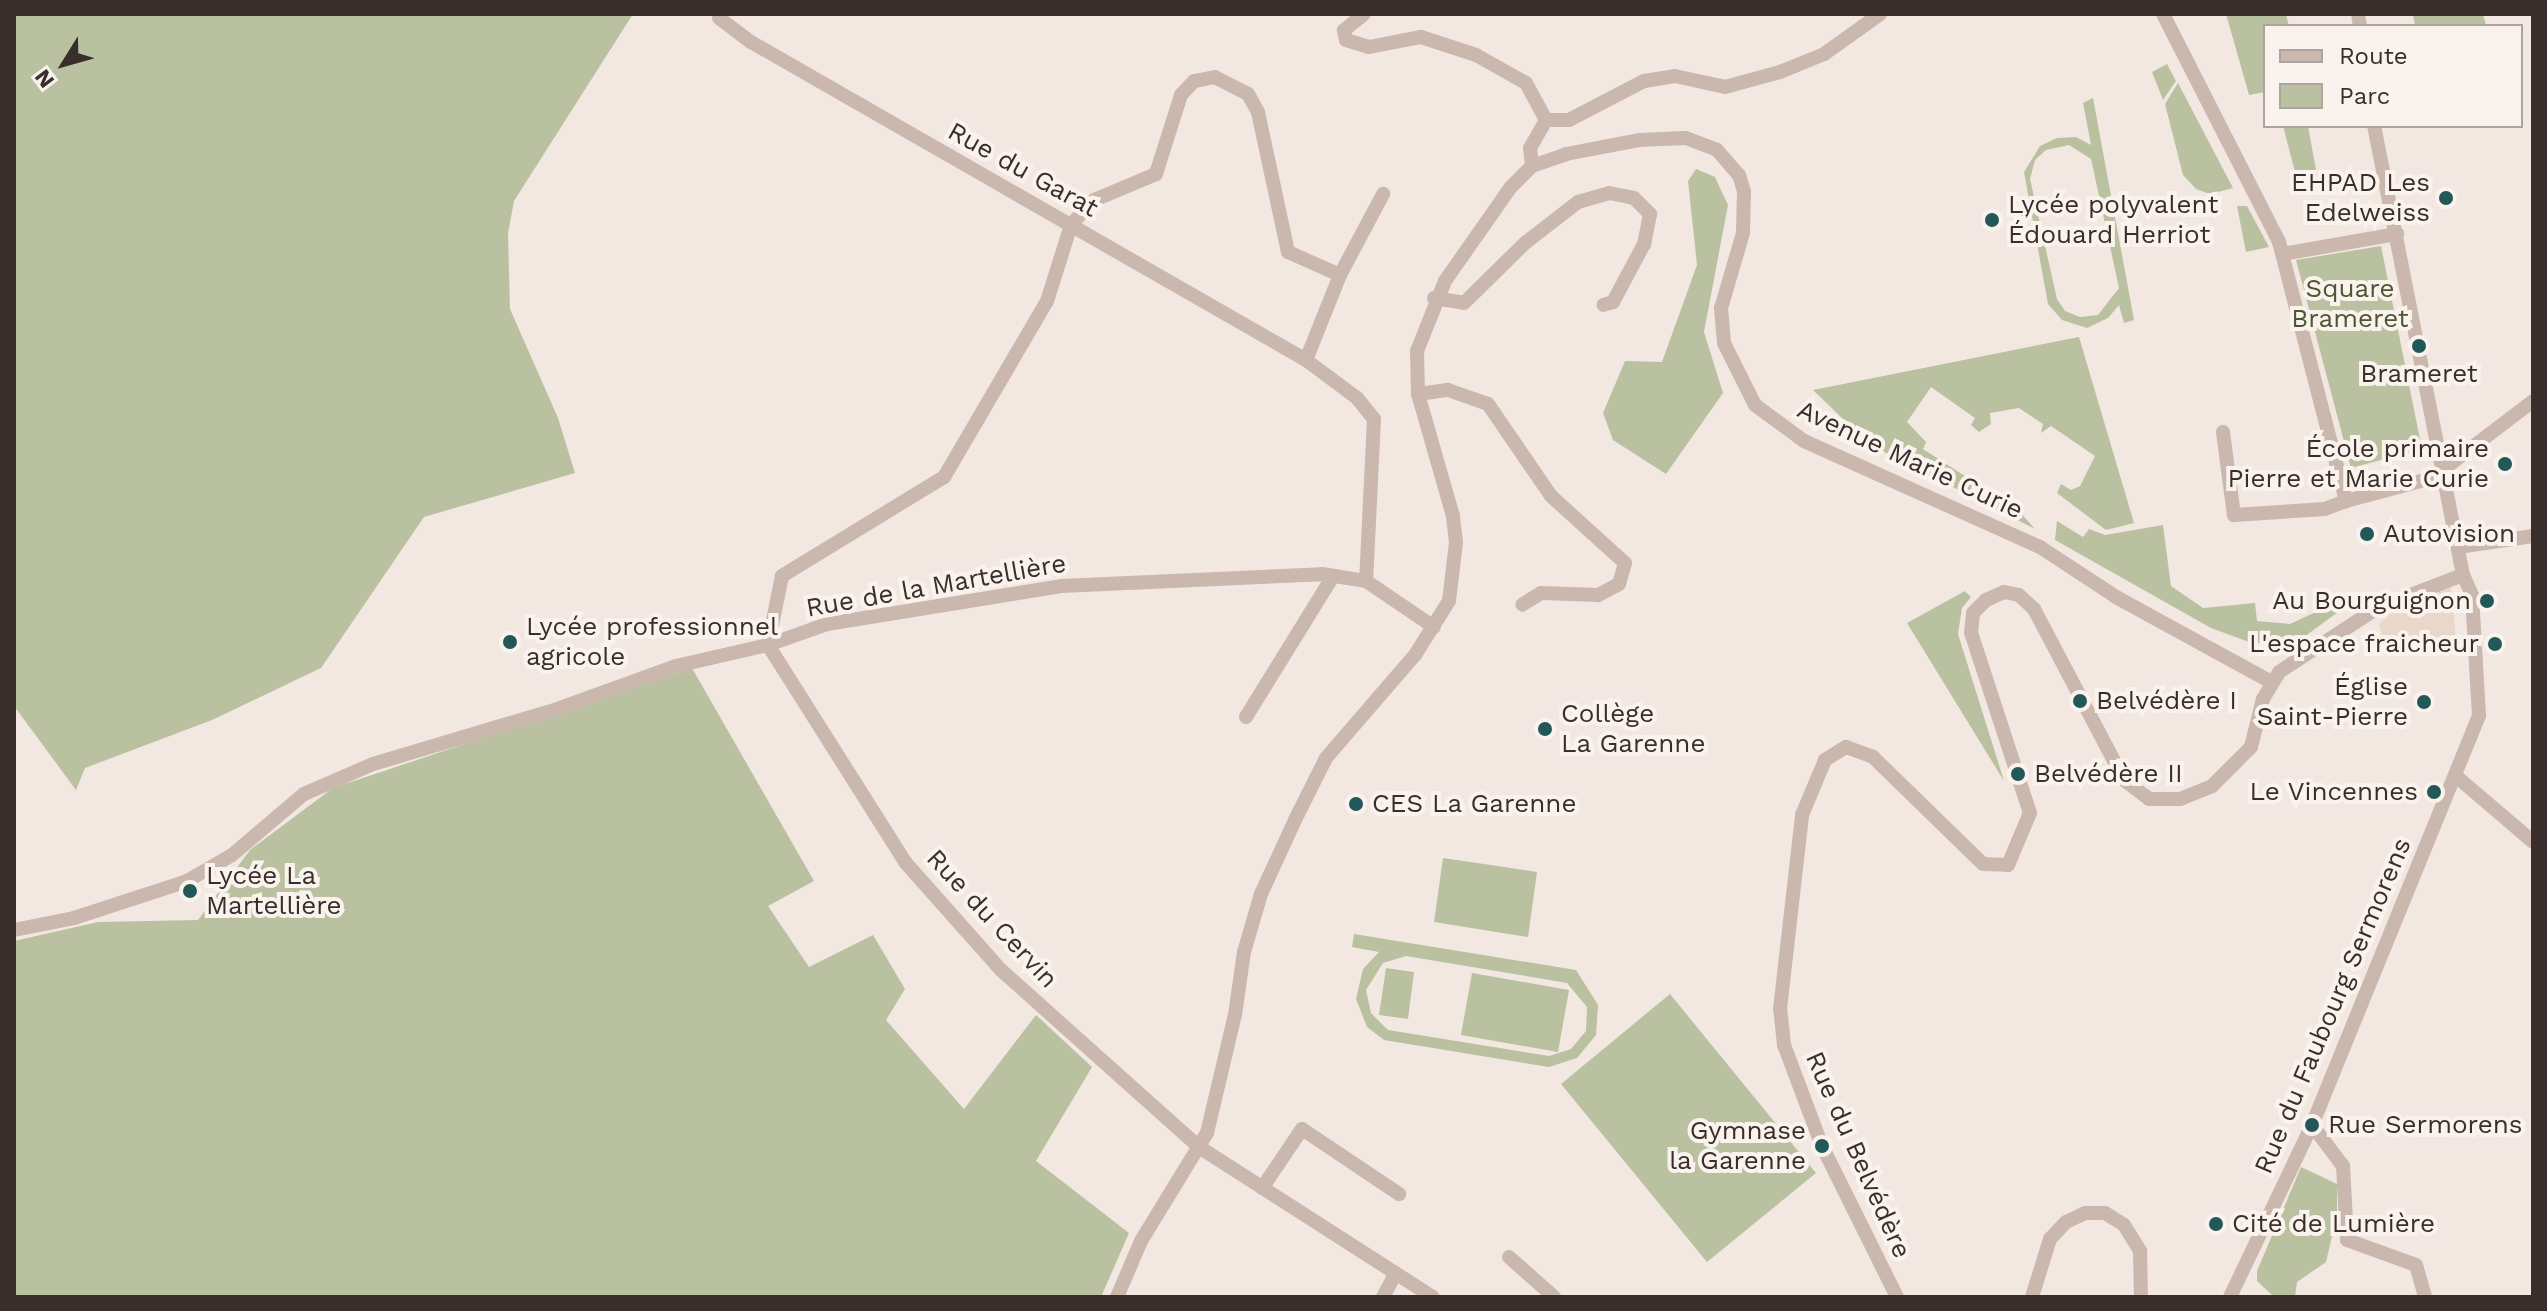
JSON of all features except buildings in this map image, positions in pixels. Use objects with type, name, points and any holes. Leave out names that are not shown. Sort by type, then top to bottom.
[{"type":"street","points":[[1364,14],[1344,30],[1346,40],[1369,47],[1421,37],[1476,55],[1526,83],[1546,120]]},
{"type":"street","points":[[1546,120],[1569,120],[1644,81],[1675,76],[1725,87],[1780,72],[1824,54],[1880,14]]},
{"type":"street","points":[[2163,14],[2283,254],[2346,501]]},
{"type":"street","name":"Rue du Garat","points":[[719,18],[751,42],[1306,360],[1357,398],[1374,419],[1366,581]]},
{"type":"street","points":[[768,645],[782,576],[944,477],[1047,301],[1071,225],[1094,200],[1156,174],[1181,95],[1194,81],[1215,77],[1248,94],[1258,112],[1288,252],[1340,275]]},
{"type":"street","points":[[1532,166],[1530,148],[1546,120]]},
{"type":"street","points":[[2374,128],[2463,575],[2472,595],[2479,716],[2457,777],[2533,842]]},
{"type":"street","name":"Avenue Marie Curie","points":[[1117,1297],[1148,1228],[1199,1147],[1261,894],[1326,758],[1434,627],[1449,601],[1456,542],[1418,394],[1417,351],[1434,298],[1510,188],[1532,166],[1566,154],[1639,140],[1686,138],[1717,150],[1730,161],[1744,191],[1743,233],[1721,308],[1724,343],[1755,405],[1804,441],[2040,547],[2116,597],[2271,682]]},
{"type":"street","points":[[1434,298],[1464,303],[1525,243],[1568,210],[1609,193],[1634,198],[1650,214],[1644,244],[1613,302],[1603,305]]},
{"type":"street","points":[[1306,360],[1340,275],[1383,194]]},
{"type":"street","points":[[2283,254],[2397,234]]},
{"type":"street","points":[[1418,394],[1448,390],[1488,404],[1551,496],[1625,563],[1619,584],[1598,595],[1583,599],[1551,592],[1522,605]]},
{"type":"street","points":[[2223,432],[2234,515],[2325,509],[2432,478],[2533,401]]},
{"type":"street","points":[[2458,547],[2533,536]]},
{"type":"street","points":[[2271,682],[2324,640],[2379,607],[2463,575]]},
{"type":"street","points":[[1246,717],[1333,576]]},
{"type":"street","name":"Rue de la Martellière","points":[[14,930],[74,918],[187,881],[232,855],[304,794],[373,764],[557,709],[676,666],[768,645],[827,624],[1061,586],[1333,576],[1366,581],[1434,627]]},
{"type":"street","name":"Rue du Belvédère","points":[[1897,1297],[1822,1146],[1784,1045],[1780,1009],[1802,815],[1825,760],[1846,747],[1873,757],[1967,850],[1997,868],[2013,860],[2030,813],[1971,633],[1973,613],[1986,600],[2004,592],[2019,595],[2034,609],[2124,780],[2149,799],[2180,799],[2212,786],[2236,765],[2251,747],[2271,682]]},
{"type":"street","name":"Rue du Cervin","points":[[768,645],[905,862],[1001,970],[1199,1147],[1433,1297]]},
{"type":"street","name":"Rue du Faubourg Sermorens","points":[[2230,1297],[2312,1125],[2457,777]]},
{"type":"street","points":[[2312,1125],[2343,1166],[2347,1240],[2416,1265],[2425,1297]]},
{"type":"street","points":[[1262,1188],[1302,1129],[1399,1194]]},
{"type":"street","points":[[2032,1297],[2050,1239],[2066,1222],[2085,1213],[2105,1213],[2124,1225],[2140,1251],[2141,1297]]},
{"type":"street","points":[[1509,1257],[1554,1297]]},
{"type":"street","points":[[1383,1297],[1396,1273]]},
{"type":"green space","points":[[14,14],[633,14],[514,201],[508,233],[510,309],[558,418],[575,473],[424,517],[321,668],[212,720],[85,768],[76,790],[14,706]]},
{"type":"green space","points":[[2226,14],[2286,14],[2288,24],[2263,24],[2263,92],[2249,95]]},
{"type":"green space","points":[[2413,14],[2483,14],[2486,24],[2415,24]]},
{"type":"green space","points":[[2167,64],[2176,81],[2163,100],[2152,72]]},
{"type":"green space","points":[[2178,83],[2233,188],[2210,194],[2196,189],[2183,175],[2165,104]]},
{"type":"green space","points":[[2093,98],[2134,320],[2124,323],[2119,305],[2108,318],[2087,328],[2062,320],[2048,304],[2024,172],[2040,146],[2057,138],[2076,137],[2091,145],[2083,103]],"holes":[[[2069,145],[2091,159],[2119,288],[2098,315],[2080,317],[2065,311],[2057,299],[2030,179],[2035,160],[2046,150]]]},
{"type":"green space","points":[[2284,128],[2308,128],[2319,186],[2300,191]]},
{"type":"green space","points":[[1696,169],[1715,177],[1728,205],[1704,332],[1723,393],[1666,474],[1613,440],[1603,413],[1625,361],[1662,362],[1697,265],[1688,181]]},
{"type":"green space","points":[[2237,206],[2247,206],[2269,247],[2246,252]]},
{"type":"green space","name":"Square Brameret","points":[[2381,246],[2422,449],[2351,468],[2296,260]]},
{"type":"green space","points":[[2079,337],[2134,523],[2106,530],[2057,493],[2061,484],[2071,490],[2080,486],[2095,456],[2051,426],[2041,433],[2043,424],[2019,408],[1990,413],[1991,424],[1979,432],[1971,425],[1975,418],[1931,387],[1907,422],[1926,442],[1923,449],[2019,511],[2035,529],[1869,444],[1813,390]]},
{"type":"green space","points":[[2057,521],[2083,537],[2089,529],[2105,535],[2163,525],[2171,586],[2203,608],[2255,603],[2257,621],[2290,624],[2335,603],[2353,601],[2304,637],[2270,644],[2249,642],[2211,628],[2055,540]]},
{"type":"green space","points":[[1965,591],[1971,597],[1962,608],[1958,634],[2004,781],[1907,623]]},
{"type":"green space","points":[[692,668],[814,881],[768,906],[809,967],[873,935],[905,989],[886,1020],[964,1109],[1036,1015],[1092,1067],[1036,1161],[1129,1233],[1101,1297],[14,1297],[14,941],[98,922],[198,920],[250,850],[333,788]]},
{"type":"green space","points":[[1443,858],[1537,872],[1528,937],[1434,922]]},
{"type":"green space","points":[[1354,934],[1576,970],[1598,1005],[1596,1035],[1577,1058],[1549,1067],[1384,1040],[1367,1027],[1356,999],[1363,969],[1379,952],[1352,947]],"holes":[[[1406,956],[1567,983],[1587,1007],[1586,1031],[1571,1049],[1549,1056],[1388,1030],[1371,1013],[1366,990],[1383,963]]]},
{"type":"green space","points":[[1386,968],[1414,972],[1408,1019],[1379,1015]]},
{"type":"green space","points":[[1472,973],[1569,990],[1558,1052],[1461,1035]]},
{"type":"green space","points":[[1670,994],[1816,1173],[1707,1262],[1561,1084]]},
{"type":"green space","points":[[2301,1167],[2337,1184],[2337,1215],[2326,1262],[2297,1282],[2295,1297],[2274,1297],[2257,1281],[2257,1271]]},
{"type":"shaded area","points":[[2451,587],[2456,640],[2386,647],[2379,624],[2401,604]]},
{"type":"place","name":"EHPAD Les Edelweiss","points":[[2446,198]]},
{"type":"place","name":"Lycée polyvalent Édouard Herriot","points":[[1992,220]]},
{"type":"place","name":"Brameret","points":[[2419,346]]},
{"type":"place","name":"École primaire Pierre et Marie Curie","points":[[2505,464]]},
{"type":"place","name":"Autovision","points":[[2367,534]]},
{"type":"place","name":"Au Bourguignon","points":[[2487,601]]},
{"type":"place","name":"Lycée professionnel agricole","points":[[510,642]]},
{"type":"place","name":"L'espace fraicheur","points":[[2495,644]]},
{"type":"place","name":"Belvédère I","points":[[2080,701]]},
{"type":"place","name":"Église Saint-Pierre","points":[[2424,702]]},
{"type":"place","name":"Collège La Garenne","points":[[1545,729]]},
{"type":"place","name":"Belvédère II","points":[[2018,774]]},
{"type":"place","name":"Le Vincennes","points":[[2434,792]]},
{"type":"place","name":"CES La Garenne","points":[[1356,804]]},
{"type":"place","name":"Lycée La Martellière","points":[[190,891]]},
{"type":"place","name":"Rue Sermorens","points":[[2312,1125]]},
{"type":"place","name":"Gymnase la Garenne","points":[[1822,1146]]},
{"type":"place","name":"Cité de Lumière","points":[[2216,1224]]}]
